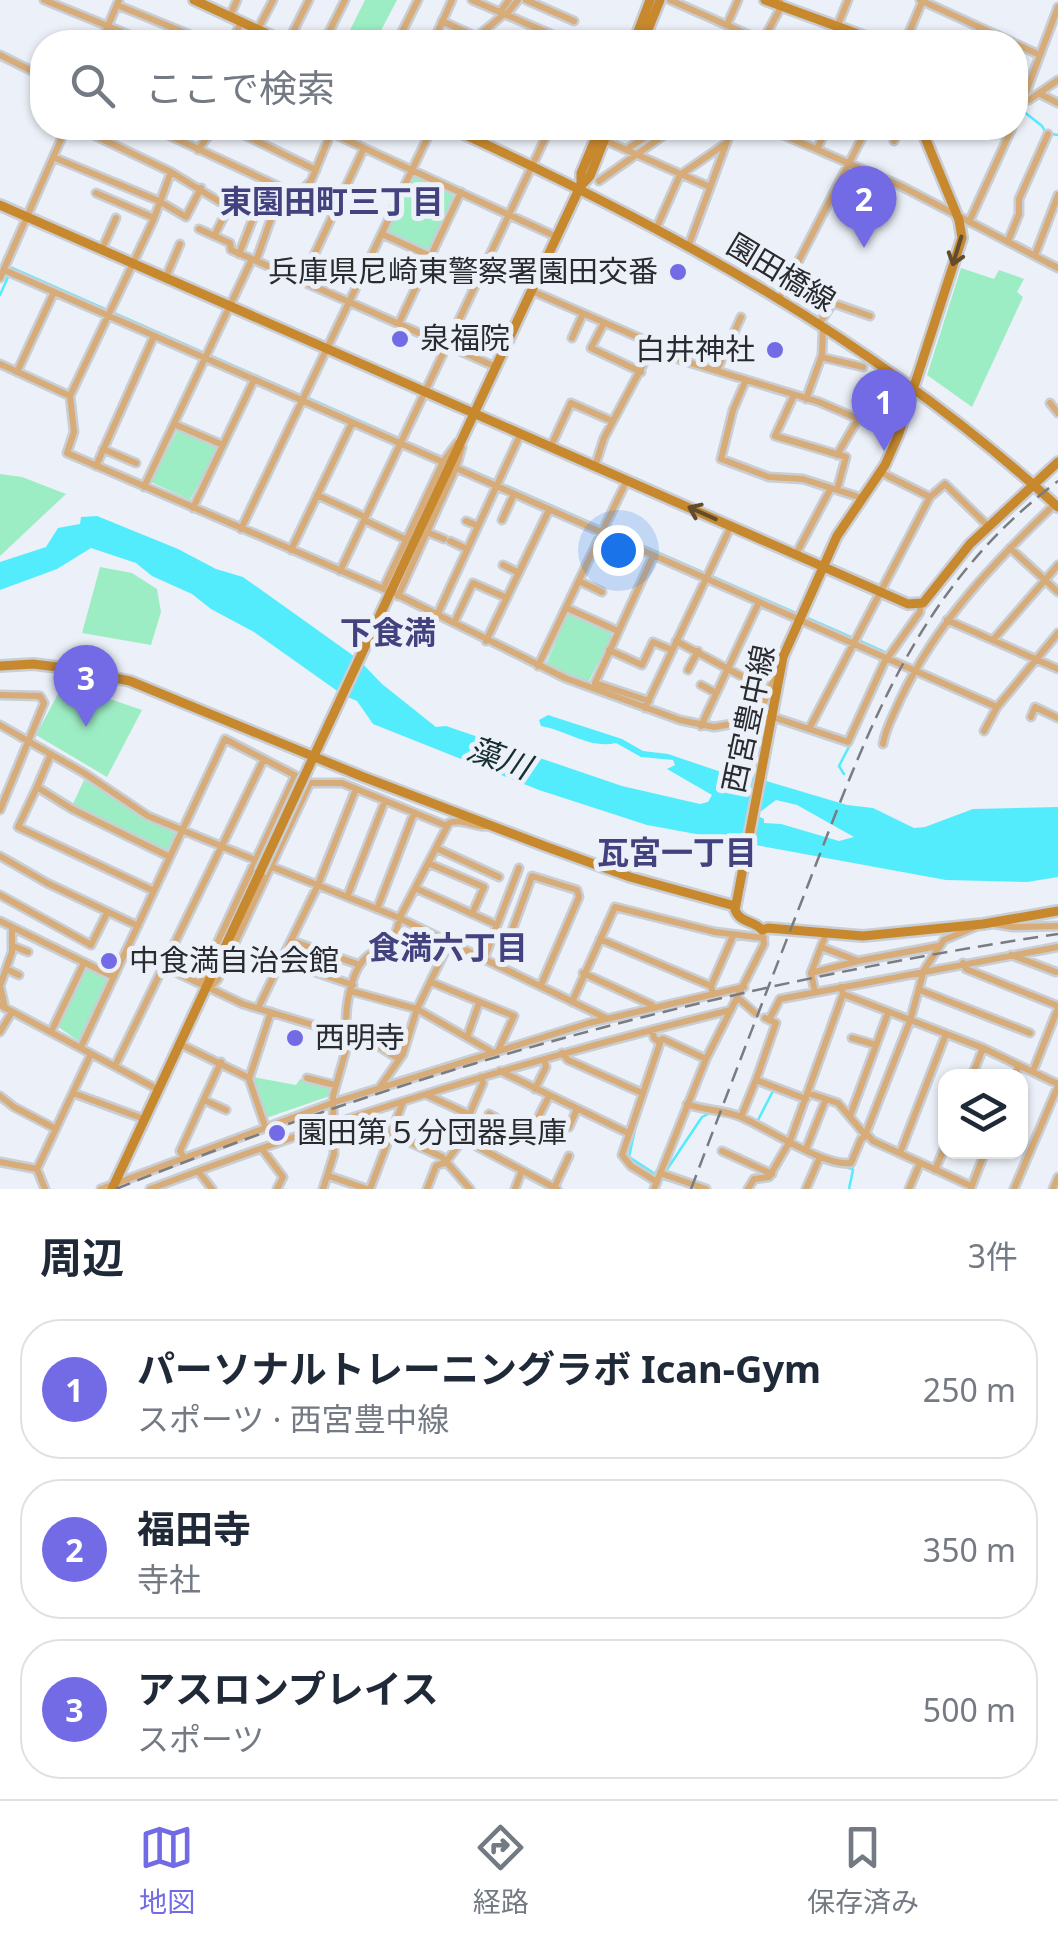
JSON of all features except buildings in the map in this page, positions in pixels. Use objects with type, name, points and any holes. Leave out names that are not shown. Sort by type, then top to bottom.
[{"type":"street","points":[[44,0],[118,30]]},
{"type":"street","points":[[230,16],[237,0]]},
{"type":"street","points":[[199,1],[258,29],[273,0]]},
{"type":"street","points":[[293,30],[309,0]]},
{"type":"street","points":[[330,30],[344,0]]},
{"type":"street","points":[[403,30],[418,0]]},
{"type":"street","points":[[438,30],[452,0]]},
{"type":"street","points":[[472,0],[538,29]]},
{"type":"street","points":[[503,14],[508,0]]},
{"type":"street","points":[[486,30],[518,0]]},
{"type":"street","points":[[526,0],[574,20]]},
{"type":"street","points":[[639,30],[650,0]]},
{"type":"street","points":[[648,30],[660,0]]},
{"type":"street","points":[[670,0],[736,30]]},
{"type":"street","points":[[727,26],[738,0]]},
{"type":"street","points":[[764,0],[846,30]]},
{"type":"street","points":[[837,27],[848,0]]},
{"type":"street","points":[[910,30],[921,0],[985,30]]},
{"type":"street","points":[[106,30],[118,2],[181,30]]},
{"type":"street","points":[[768,30],[780,3]]},
{"type":"street","points":[[1028,89],[1058,7]]},
{"type":"street","points":[[238,30],[242,21]]},
{"type":"street","points":[[442,21],[456,30]]},
{"type":"street","points":[[1028,49],[1040,55]]},
{"type":"street","points":[[0,55],[30,70]]},
{"type":"street","points":[[1028,101],[1058,80]]},
{"type":"street","points":[[1039,94],[1058,103]]},
{"type":"street","points":[[1008,241],[1019,214],[1020,199],[1048,134]]},
{"type":"street","points":[[61,140],[6,273],[109,312],[154,336],[304,398],[443,462]]},
{"type":"street","points":[[104,140],[202,188],[217,201],[230,204],[214,236]]},
{"type":"street","points":[[178,140],[296,195],[309,185],[327,140]]},
{"type":"street","points":[[198,150],[205,140]]},
{"type":"street","points":[[255,140],[316,170]]},
{"type":"street","points":[[347,140],[557,237]]},
{"type":"street","points":[[241,529],[426,140]]},
{"type":"street","name":"園田橋線","points":[[477,140],[580,187],[779,298],[914,390],[1057,504]]},
{"type":"street","points":[[340,571],[544,140]]},
{"type":"street","points":[[410,542],[532,291],[598,140]]},
{"type":"street","points":[[609,140],[710,187]]},
{"type":"street","points":[[626,150],[641,140]]},
{"type":"street","points":[[599,181],[656,140]]},
{"type":"street","points":[[796,140],[1058,268]]},
{"type":"street","points":[[817,149],[821,140]]},
{"type":"street","points":[[779,298],[861,140]]},
{"type":"street","name":"西宮豊中線","points":[[736,902],[783,657],[842,527],[880,472],[898,436],[962,238],[926,140]]},
{"type":"street","points":[[969,222],[1007,140]]},
{"type":"street","points":[[656,229],[680,175],[727,142]]},
{"type":"street","points":[[688,246],[727,142]]},
{"type":"street","points":[[302,281],[364,148]]},
{"type":"street","points":[[53,157],[158,201],[186,217],[202,188]]},
{"type":"street","points":[[171,172],[154,218],[70,396],[74,432],[67,453],[391,591],[538,666],[647,704]]},
{"type":"street","points":[[399,323],[460,192]]},
{"type":"street","points":[[96,193],[154,218]]},
{"type":"street","points":[[1035,255],[1058,195]]},
{"type":"street","points":[[0,205],[880,592],[908,604],[920,604]]},
{"type":"street","points":[[239,254],[256,211]]},
{"type":"street","points":[[144,487],[272,216]]},
{"type":"street","points":[[102,249],[116,218]]},
{"type":"street","points":[[199,229],[230,243],[231,250],[239,254],[496,367]]},
{"type":"street","points":[[382,234],[430,256]]},
{"type":"street","points":[[166,277],[180,244]]},
{"type":"street","points":[[532,291],[668,356],[806,399],[898,436]]},
{"type":"street","points":[[17,372],[54,292]]},
{"type":"street","points":[[806,399],[822,357],[821,326],[833,303],[870,316]]},
{"type":"street","points":[[572,338],[582,314]]},
{"type":"street","points":[[716,370],[741,316]]},
{"type":"street","points":[[604,324],[591,348],[641,372]]},
{"type":"street","points":[[96,466],[154,336]]},
{"type":"street","points":[[595,466],[612,421],[653,346]]},
{"type":"street","points":[[822,357],[862,367]]},
{"type":"street","points":[[0,364],[70,396]]},
{"type":"street","points":[[193,508],[254,380]]},
{"type":"street","points":[[746,380],[733,410],[721,459],[769,477],[787,476],[862,498]]},
{"type":"street","points":[[794,395],[775,436],[846,457],[834,489],[796,554]]},
{"type":"street","points":[[551,446],[571,403],[612,421]]},
{"type":"street","points":[[1050,403],[1058,413]]},
{"type":"street","points":[[837,455],[858,419]]},
{"type":"street","points":[[292,550],[352,423]]},
{"type":"street","points":[[174,424],[223,444]]},
{"type":"street","points":[[113,1186],[381,613],[443,462],[468,426]]},
{"type":"street","points":[[391,591],[428,532],[456,468],[468,426]]},
{"type":"street","points":[[438,613],[521,433]]},
{"type":"street","points":[[104,449],[136,463]]},
{"type":"street","points":[[654,556],[594,683],[701,726],[773,717],[848,742],[890,656],[920,612],[920,604],[988,526],[1058,462]]},
{"type":"street","points":[[456,468],[890,656],[997,707]]},
{"type":"street","points":[[880,472],[930,497]]},
{"type":"street","points":[[538,666],[627,480]]},
{"type":"street","points":[[810,729],[930,497],[945,484],[988,526]]},
{"type":"street","points":[[502,520],[514,494]]},
{"type":"street","points":[[317,495],[410,542]]},
{"type":"street","points":[[883,744],[914,670],[947,620],[1010,548],[1057,504]]},
{"type":"street","points":[[486,641],[549,510]]},
{"type":"street","points":[[466,521],[478,526]]},
{"type":"street","points":[[647,704],[731,526]]},
{"type":"street","points":[[428,532],[467,549]]},
{"type":"street","points":[[1010,548],[1058,592]]},
{"type":"street","points":[[503,565],[519,572]]},
{"type":"street","points":[[993,640],[1058,565]]},
{"type":"street","points":[[579,580],[602,592]]},
{"type":"street","points":[[455,622],[473,583],[507,598]]},
{"type":"street","points":[[701,726],[759,602]]},
{"type":"street","points":[[566,608],[618,631]]},
{"type":"street","points":[[947,620],[1058,669]]},
{"type":"street","points":[[984,731],[997,707],[1058,633]]},
{"type":"street","points":[[676,641],[743,677]]},
{"type":"street","points":[[609,650],[642,665],[654,642],[672,650]]},
{"type":"street","points":[[688,670],[698,651]]},
{"type":"street","points":[[756,719],[783,657]]},
{"type":"street","points":[[0,666],[33,664],[130,680],[630,876],[736,902],[742,920],[757,925],[763,934]]},
{"type":"street","points":[[701,685],[716,692]]},
{"type":"street","points":[[0,694],[40,696],[44,704],[0,810]]},
{"type":"street","points":[[1030,716],[1035,707],[1058,718]]},
{"type":"street","points":[[0,725],[148,816],[255,860]]},
{"type":"street","points":[[81,1048],[225,739],[304,778],[342,783],[447,826]]},
{"type":"street","points":[[51,754],[18,827],[154,892]]},
{"type":"street","points":[[115,1066],[264,760]]},
{"type":"street","points":[[206,986],[205,968],[255,860],[304,778]]},
{"type":"street","points":[[206,986],[218,979],[270,866],[304,778]]},
{"type":"street","points":[[36,787],[170,857]]},
{"type":"street","points":[[258,1008],[318,886],[356,789]]},
{"type":"street","points":[[347,897],[385,802]]},
{"type":"street","points":[[377,909],[414,814]]},
{"type":"street","points":[[322,1189],[334,1154],[335,1086],[345,1062],[348,1034],[345,1008],[360,965],[370,955],[392,945],[415,888],[447,826],[454,820],[481,827],[492,825]]},
{"type":"street","points":[[436,848],[499,877]]},
{"type":"street","points":[[0,856],[138,926]]},
{"type":"street","points":[[428,863],[484,887],[472,914]]},
{"type":"street","points":[[270,866],[377,909],[607,1019]]},
{"type":"street","points":[[484,959],[519,868]]},
{"type":"street","points":[[499,966],[532,876],[577,890],[579,898],[541,985]]},
{"type":"street","points":[[415,888],[497,925]]},
{"type":"street","points":[[0,895],[90,946],[107,913]]},
{"type":"street","points":[[572,1002],[615,906],[733,936],[763,934]]},
{"type":"street","points":[[657,1179],[706,1059],[744,988],[768,928],[863,936],[1058,911]]},
{"type":"street","points":[[0,922],[114,977]]},
{"type":"street","points":[[687,1104],[704,1111],[722,1109],[820,1156],[848,1164],[866,1136],[910,1021],[924,970],[938,946],[986,923],[1058,926]]},
{"type":"street","points":[[0,1032],[6,1008],[0,986],[13,946],[12,928]]},
{"type":"street","points":[[815,992],[810,972],[826,934]]},
{"type":"street","points":[[712,990],[733,936]]},
{"type":"street","points":[[600,939],[712,990]]},
{"type":"street","points":[[292,940],[360,965]]},
{"type":"street","points":[[379,1088],[399,1059],[417,1009],[449,943]]},
{"type":"street","points":[[13,946],[28,952]]},
{"type":"street","points":[[810,972],[938,946]]},
{"type":"street","points":[[741,1117],[776,1023],[767,1019],[778,1000],[1058,946]]},
{"type":"street","points":[[821,947],[858,961]]},
{"type":"street","points":[[127,949],[258,1008],[359,1034],[399,1059]]},
{"type":"street","points":[[1010,954],[1056,972]]},
{"type":"street","points":[[963,962],[966,969],[1058,1007],[1033,1071]]},
{"type":"street","points":[[51,1032],[84,963]]},
{"type":"street","points":[[6,970],[19,975]]},
{"type":"street","points":[[315,972],[417,1009],[496,1052]]},
{"type":"street","points":[[583,973],[654,1006]]},
{"type":"street","points":[[431,982],[514,1016],[496,1052]]},
{"type":"street","points":[[101,1189],[265,1126],[379,1088],[712,990],[744,988]]},
{"type":"street","points":[[842,990],[983,1048],[1058,1085],[1014,1189]]},
{"type":"street","points":[[748,1189],[754,1179],[765,1180],[772,1174],[790,1141],[842,990]]},
{"type":"street","points":[[920,990],[1030,1033]]},
{"type":"street","points":[[738,998],[755,1013]]},
{"type":"street","points":[[467,1037],[479,1003]]},
{"type":"street","points":[[6,1008],[157,1090]]},
{"type":"street","points":[[150,1189],[403,1101],[562,1053],[731,1010]]},
{"type":"street","points":[[250,1079],[271,1012]]},
{"type":"street","points":[[849,1117],[888,1012]]},
{"type":"street","points":[[652,1030],[659,1041],[664,1039],[706,1059]]},
{"type":"street","points":[[900,1153],[946,1034]]},
{"type":"street","points":[[852,1038],[876,1045]]},
{"type":"street","points":[[659,1041],[623,1158],[657,1179],[704,1188]]},
{"type":"street","points":[[179,1043],[246,1074],[265,1126]]},
{"type":"street","points":[[975,1069],[983,1048]]},
{"type":"street","points":[[562,1053],[568,1060],[643,1090]]},
{"type":"street","points":[[46,1189],[37,1168],[91,1054]]},
{"type":"street","points":[[535,1089],[546,1066],[544,1058]]},
{"type":"street","points":[[184,1158],[180,1151],[222,1062]]},
{"type":"street","points":[[500,1072],[628,1133]]},
{"type":"street","points":[[427,1189],[436,1166],[446,1162],[463,1139],[483,1083],[481,1077]]},
{"type":"street","points":[[308,1078],[335,1086]]},
{"type":"street","points":[[756,1080],[838,1103],[866,1136],[971,1186],[983,1188]]},
{"type":"street","points":[[73,1093],[144,1119]]},
{"type":"street","points":[[426,1094],[470,1116]]},
{"type":"street","points":[[0,1096],[56,1129]]},
{"type":"street","points":[[489,1114],[528,1136],[549,1096]]},
{"type":"street","points":[[806,1149],[826,1099]]},
{"type":"street","points":[[204,1100],[226,1110]]},
{"type":"street","points":[[329,1176],[368,1189],[403,1101]]},
{"type":"street","points":[[568,1126],[577,1109]]},
{"type":"street","points":[[392,1134],[442,1156],[467,1188]]},
{"type":"street","points":[[463,1139],[556,1188],[569,1156]]},
{"type":"street","points":[[262,1149],[283,1177],[278,1189]]},
{"type":"street","points":[[722,1151],[772,1174]]},
{"type":"street","points":[[806,1189],[820,1156]]},
{"type":"street","points":[[936,1170],[940,1159]]},
{"type":"street","points":[[971,1186],[982,1159]]},
{"type":"street","points":[[0,1162],[37,1168]]},
{"type":"street","points":[[909,1189],[920,1163]]},
{"type":"street","points":[[198,1171],[212,1189]]},
{"type":"street","points":[[515,1189],[522,1173]]},
{"type":"street","points":[[1053,1189],[1058,1177]]},
{"type":"street","points":[[178,1178],[180,1189]]},
{"type":"green space","points":[[365,0],[397,0],[381,30],[350,30]]},
{"type":"green space","points":[[413,176],[455,196],[428,252],[387,231]]},
{"type":"green space","points":[[961,268],[994,279],[999,270],[1024,279],[1017,292],[1023,297],[972,407],[927,375]]},
{"type":"green space","points":[[178,429],[218,448],[190,500],[151,482]]},
{"type":"green space","points":[[0,474],[22,477],[66,494],[0,556]]},
{"type":"green space","points":[[100,567],[132,573],[157,589],[161,612],[151,645],[82,633]]},
{"type":"green space","points":[[568,613],[612,635],[588,683],[546,664]]},
{"type":"green space","points":[[59,692],[98,695],[142,710],[107,777],[36,735]]},
{"type":"green space","points":[[84,780],[178,835],[169,853],[72,806]]},
{"type":"green space","points":[[83,969],[108,982],[81,1039],[77,1040],[57,1026]]},
{"type":"green space","points":[[253,1077],[296,1085],[300,1079],[332,1087],[330,1096],[266,1118]]},
{"type":"water","name":"藻川","points":[[97,516],[216,569],[243,577],[358,659],[382,684],[436,727],[446,726],[622,786],[700,804],[708,802],[712,795],[667,769],[675,765],[673,760],[641,757],[616,743],[588,742],[541,726],[539,720],[548,715],[622,739],[643,751],[668,754],[730,775],[732,771],[847,805],[873,808],[914,828],[973,809],[1058,807],[1058,877],[1027,882],[946,880],[647,825],[539,790],[373,724],[357,701],[254,632],[192,594],[152,576],[136,563],[91,548],[57,569],[0,590],[0,562],[46,547],[58,528],[80,524],[81,517]],"holes":[[[776,800],[797,805],[854,837],[839,841],[764,823],[756,815]]]},
{"type":"waterway","points":[[1028,115],[1046,133],[1058,135]]},
{"type":"waterway","points":[[234,201],[247,199],[287,219],[295,214],[298,199]]},
{"type":"waterway","points":[[0,295],[12,268],[300,395]]},
{"type":"waterway","points":[[308,398],[439,456]]},
{"type":"waterway","points":[[464,467],[798,614]]},
{"type":"waterway","points":[[805,617],[853,638]]},
{"type":"waterway","points":[[860,641],[889,654]]},
{"type":"waterway","points":[[855,734],[890,660]]},
{"type":"waterway","points":[[844,774],[839,766],[852,741]]},
{"type":"waterway","points":[[845,998],[986,1053],[1054,1086]]},
{"type":"waterway","points":[[898,1043],[906,1023]]},
{"type":"waterway","points":[[584,1064],[641,1088]]},
{"type":"waterway","points":[[649,1084],[656,1067]]},
{"type":"waterway","points":[[867,1122],[886,1074]]},
{"type":"waterway","points":[[756,1124],[773,1091]]},
{"type":"waterway","points":[[666,1171],[702,1117],[710,1113]]},
{"type":"waterway","points":[[637,1120],[629,1157],[663,1179],[689,1186]]},
{"type":"waterway","points":[[874,1137],[926,1162]]},
{"type":"waterway","points":[[842,1166],[852,1169],[856,1158]]},
{"type":"waterway","points":[[969,1182],[979,1159]]},
{"type":"waterway","points":[[0,1166],[33,1172],[36,1176]]},
{"type":"waterway","points":[[849,1189],[853,1170]]},
{"type":"railway","points":[[691,1189],[851,774],[902,666],[967,568],[1009,523],[1058,481]]},
{"type":"railway","points":[[116,1189],[345,1104],[580,1034],[817,977],[1058,934]]},
{"type":"place","name":"福田寺","points":[[864,248]]},
{"type":"place","name":"兵庫県尼崎東警察署園田交番","points":[[678,272]]},
{"type":"place","name":"泉福院","points":[[400,339]]},
{"type":"place","name":"白井神社","points":[[775,350]]},
{"type":"place","name":"パーソナルトレーニングラボ Ican-Gym","points":[[884,451]]},
{"type":"place","name":"アスロンプレイス","points":[[86,727]]},
{"type":"place","name":"中食満自治会館","points":[[109,961]]},
{"type":"place","name":"西明寺","points":[[295,1038]]},
{"type":"place","name":"園田第５分団器具庫","points":[[277,1133]]},
{"type":"district","name":"東園田町三丁目","points":[[332,202]]},
{"type":"district","name":"下食満","points":[[388,633]]},
{"type":"district","name":"瓦宮一丁目","points":[[677,853]]},
{"type":"district","name":"食満六丁目","points":[[448,948]]}]
